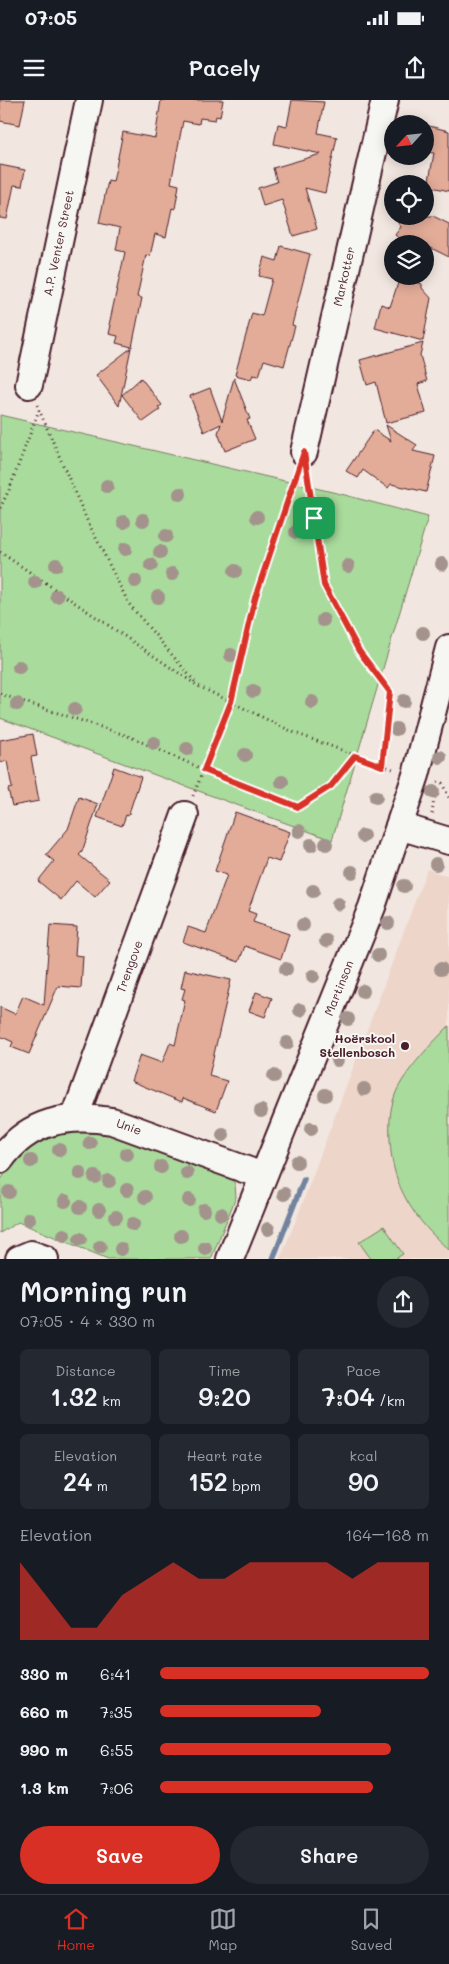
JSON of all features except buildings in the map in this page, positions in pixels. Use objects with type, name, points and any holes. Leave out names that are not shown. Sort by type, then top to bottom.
[{"type":"street","name":"A.P. Venter Street","points":[[29,385],[89,100]]},
{"type":"street","name":"Markotter","points":[[304,452],[384,100]]},
{"type":"street","points":[[449,648],[416,775],[399,826],[449,841]]},
{"type":"street","name":"Trengove","points":[[75,1117],[185,815]]},
{"type":"street","name":"Martinson","points":[[263,1176],[372,907],[399,826]]},
{"type":"street","name":"Unie","points":[[0,1160],[19,1140],[37,1127],[53,1121],[75,1117],[112,1121],[263,1176]]},
{"type":"street","points":[[230,1259],[263,1176]]},
{"type":"street","points":[[19,1259],[31,1254],[46,1259]]},
{"type":"path","points":[[29,385],[86,518],[129,604],[198,686]]},
{"type":"path","points":[[0,508],[9,490],[39,410]]},
{"type":"path","points":[[185,815],[231,702],[255,598],[304,452]]},
{"type":"path","points":[[304,452],[324,585],[359,651],[390,692],[382,766]]},
{"type":"path","points":[[0,552],[198,686],[295,733],[393,769]]},
{"type":"path","points":[[0,694],[128,736],[204,770],[298,807],[331,786],[355,756]]},
{"type":"path","points":[[431,821],[436,782],[442,784],[449,798]]},
{"type":"shaded area","name":"Hoërskool Stellenbosch","points":[[427,869],[449,877],[449,1259],[280,1259],[298,1215]]},
{"type":"green space","points":[[0,415],[341,494],[428,517],[332,840],[0,718]]},
{"type":"green space","points":[[449,1026],[449,1250],[415,1214],[400,1187],[392,1157],[390,1126],[393,1100],[398,1088],[421,1056]]},
{"type":"green space","points":[[64,1130],[106,1131],[230,1176],[235,1184],[236,1197],[211,1259],[108,1259],[18,1222],[0,1233],[0,1182],[6,1172],[19,1156],[35,1143]]},
{"type":"green space","points":[[384,1226],[403,1254],[395,1259],[371,1259],[359,1242]]},
{"type":"waterway","points":[[273,1259],[304,1179]]},
{"type":"place","name":"Hoërskool Stellenbosch","points":[[405,1046]]},
{"type":"route","points":[[304,452],[314,518],[324,585],[359,651],[390,692],[382,766],[355,756],[331,786],[298,807],[204,770],[231,702],[255,598],[304,452]]}]
